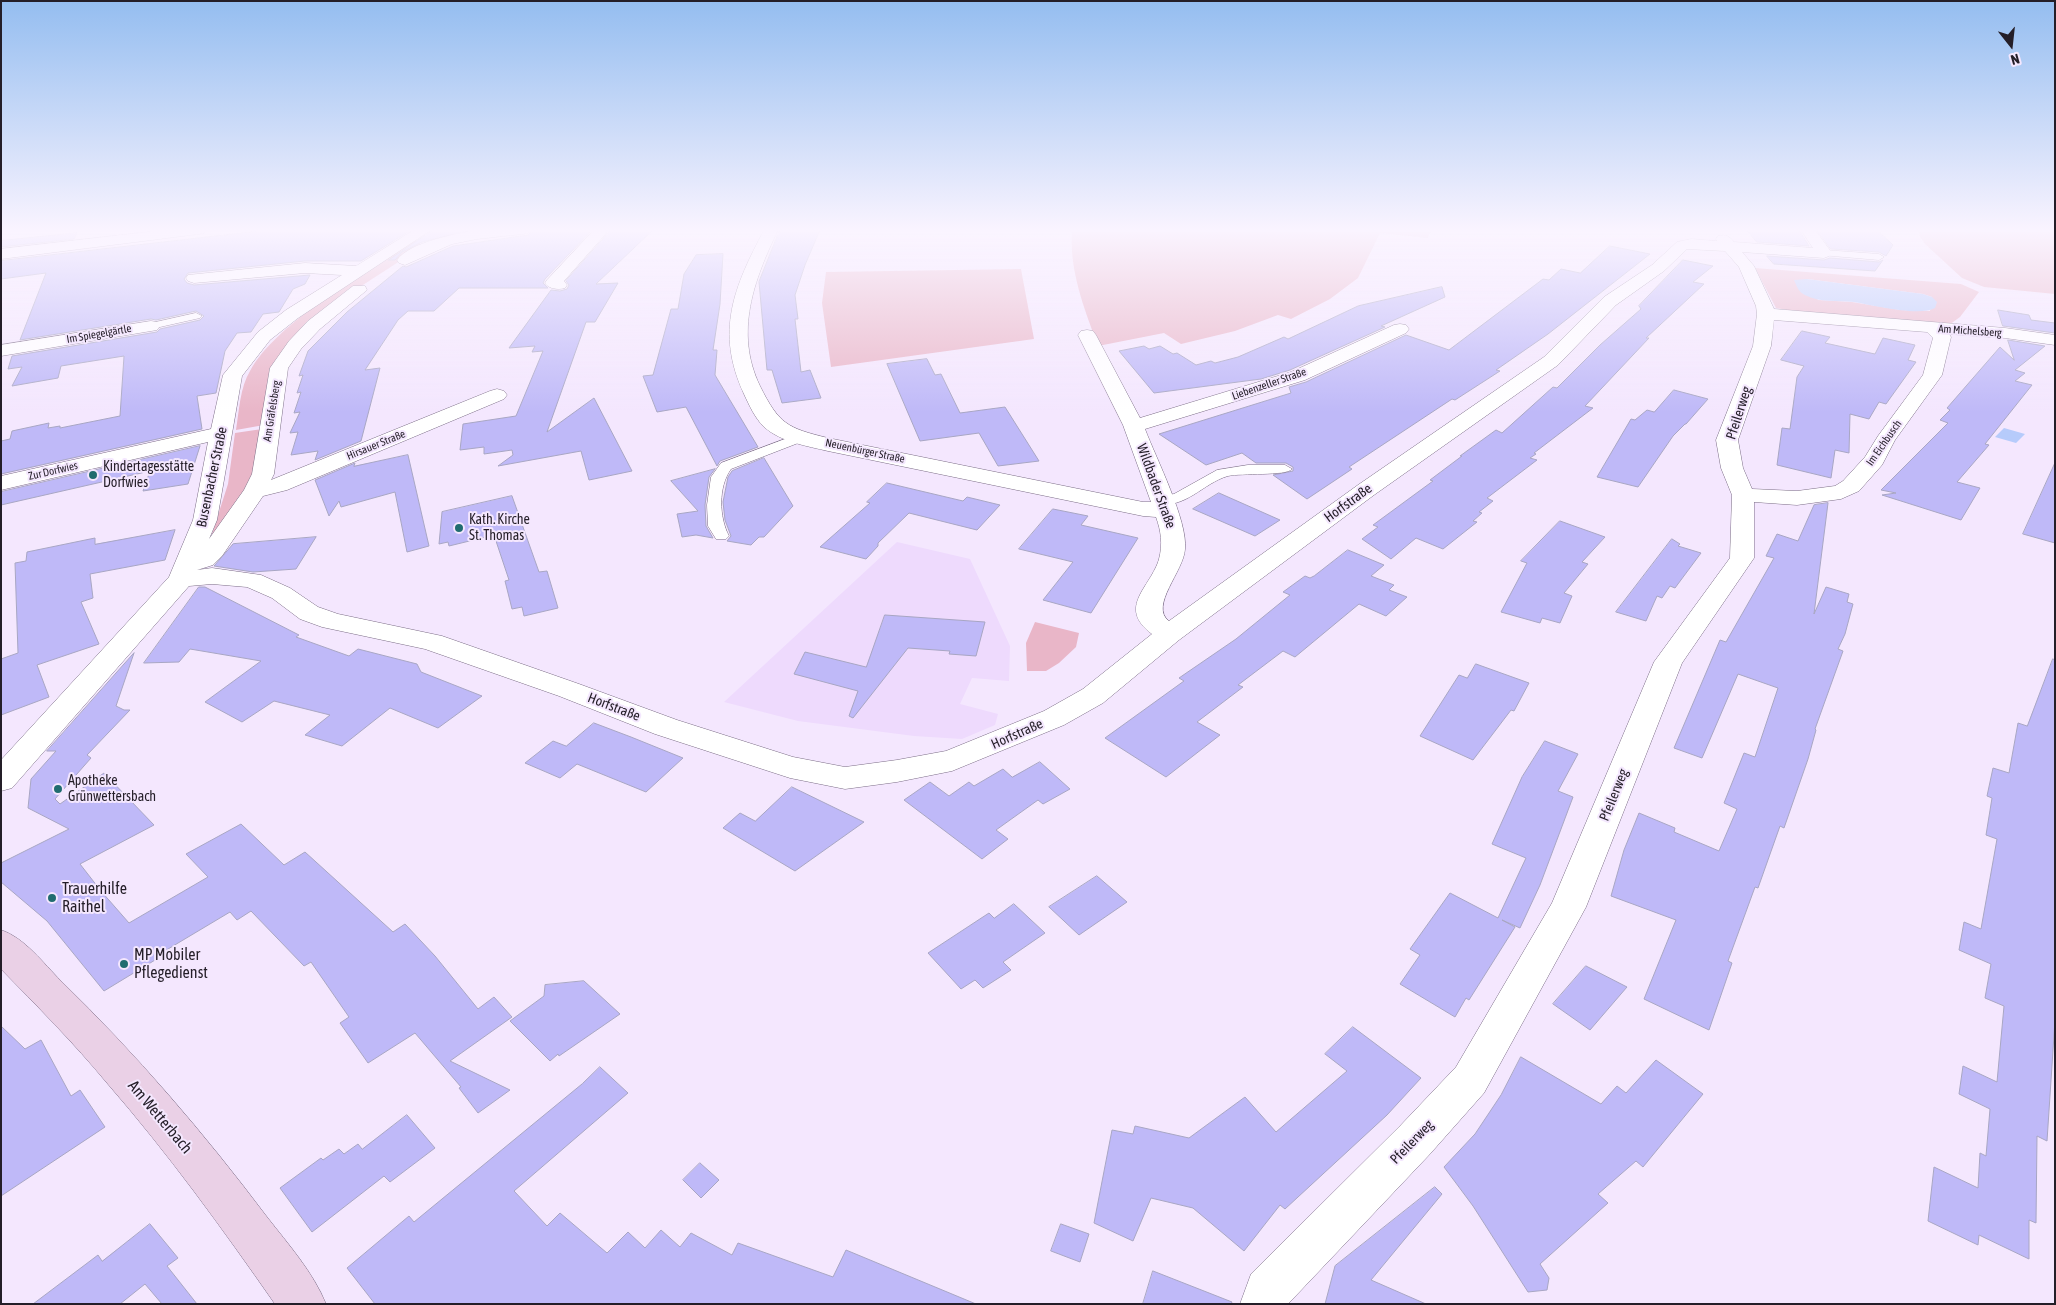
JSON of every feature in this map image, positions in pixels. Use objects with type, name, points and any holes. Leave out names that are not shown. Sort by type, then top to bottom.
[{"type":"main road","name":"Am Wetterbach","points":[[1,944],[86,1031],[140,1090],[209,1176],[303,1304]]},
{"type":"street","name":"Busenbacher Straße","points":[[1,780],[184,571],[205,520],[233,375],[264,336],[292,314],[328,291]]},
{"type":"street","name":"Am Gräfelsberg","points":[[184,571],[204,560],[213,551],[255,491],[263,474],[279,368],[296,343],[309,330],[357,291]]},
{"type":"street","name":"Neuenbürger Straße","points":[[744,291],[738,321],[737,349],[746,381],[769,421],[781,431],[801,437],[1143,508],[1163,505]]},
{"type":"street","name":"Horfstraße","points":[[184,571],[252,580],[281,593],[309,613],[330,621],[432,642],[569,690],[666,727],[790,766],[845,778],[897,771],[952,760],[1054,718],[1092,696],[1169,634],[1366,490],[1519,385],[1551,360],[1610,301],[1625,291]]},
{"type":"street","name":"Pfeilerweg","points":[[1263,1304],[1268,1291],[1470,1080],[1568,907],[1668,662],[1742,558],[1743,495],[1732,468],[1727,440],[1762,346],[1766,314],[1765,306],[1758,291]]},
{"type":"street","name":"Am Michelsberg","points":[[1766,314],[2005,333],[2055,340]]},
{"type":"street","name":"Im Spiegelgärtle","points":[[1,351],[151,326]]},
{"type":"street","name":"Im Eichbusch","points":[[1743,495],[1806,498],[1841,492],[1851,486],[1874,460],[1885,440],[1932,376],[1942,337],[1933,328]]},
{"type":"street","name":"Liebenzeller Straße","points":[[1133,425],[1147,423],[1298,376],[1400,329]]},
{"type":"street","name":"Wildbader Straße","points":[[1086,335],[1133,425],[1173,530],[1174,547],[1170,563],[1152,592],[1149,605],[1150,617],[1156,626],[1169,634]]},
{"type":"street","name":"Hirsauer Straße","points":[[255,491],[279,485],[497,395]]},
{"type":"street","name":"Zur Dorfwies","points":[[1,483],[222,433]]},
{"type":"lane","name":"Im Spiegelgärtle","points":[[151,326],[196,316]]},
{"type":"lane","points":[[721,536],[716,526],[714,505],[718,477],[726,466],[801,437]]},
{"type":"lane","points":[[1163,505],[1222,473],[1248,469],[1285,469]]},
{"type":"shaded area","points":[[336,291],[354,291],[289,344],[276,359],[264,425],[236,430],[240,400],[250,371],[280,334]]},
{"type":"shaded area","points":[[824,291],[1025,291],[1034,339],[831,367],[822,303]]},
{"type":"shaded area","points":[[1080,291],[1341,291],[1330,299],[1291,319],[1278,315],[1235,331],[1181,344],[1164,333],[1098,346]]},
{"type":"shaded area","points":[[1767,291],[1813,291],[1818,300],[1852,302],[1901,310],[1930,311],[1932,297],[1899,291],[1979,292],[1960,317],[1949,325],[1799,312],[1776,308]]},
{"type":"shaded area","points":[[2024,291],[2055,291],[2055,294]]},
{"type":"shaded area","points":[[262,429],[254,476],[210,540],[228,484],[235,433]]},
{"type":"shaded area","points":[[897,542],[970,559],[1010,646],[1009,681],[972,678],[960,704],[998,714],[995,725],[962,739],[914,736],[798,721],[724,702]]},
{"type":"shaded area","points":[[1035,622],[1079,633],[1076,647],[1059,663],[1046,671],[1027,671],[1026,643]]},
{"type":"water","points":[[1800,291],[1899,291],[1923,294],[1932,297],[1937,302],[1935,308],[1907,311],[1854,302],[1811,298]]},
{"type":"water","points":[[2004,428],[2025,434],[2016,443],[1995,437]]},
{"type":"building","points":[[39,291],[292,291],[279,312],[263,314],[251,332],[237,333],[225,351],[216,393],[197,396],[202,429],[1,474],[1,441],[10,439],[12,431],[49,423],[48,428],[60,426],[60,428],[120,416],[124,356],[61,366],[58,378],[12,386],[22,367],[8,369],[12,356],[157,332],[160,329],[200,320],[204,316],[196,311],[156,320],[151,319],[20,340]]},
{"type":"building","points":[[373,291],[456,291],[434,311],[408,311],[398,320],[365,370],[380,368],[361,441],[315,460],[318,451],[291,455],[298,432],[290,433],[300,412],[294,413],[301,392],[297,393],[303,375],[299,376],[308,351],[347,312]]},
{"type":"building","points":[[550,291],[613,291],[595,322],[586,322],[547,432],[594,398],[632,471],[589,480],[581,451],[498,466],[513,455],[512,450],[484,454],[484,447],[460,450],[463,424],[516,416],[543,351],[532,352],[535,346],[509,348]]},
{"type":"building","points":[[681,291],[721,291],[713,350],[717,350],[715,375],[758,447],[720,461],[717,466],[686,407],[657,412],[643,376],[653,375],[671,309],[678,309]]},
{"type":"building","points":[[760,291],[796,291],[795,295],[798,319],[795,319],[801,372],[810,370],[821,398],[782,403],[772,370],[767,370]]},
{"type":"building","points":[[1425,291],[1443,291],[1445,297],[1381,326],[1385,327],[1290,370],[1261,379],[1154,393],[1119,351],[1144,346],[1149,349],[1160,346],[1173,354],[1177,353],[1196,365],[1211,361],[1215,363],[1238,357],[1284,337],[1288,339],[1358,306]]},
{"type":"building","points":[[1527,291],[1603,291],[1548,334],[1496,370],[1500,371],[1455,400],[1452,399],[1349,467],[1352,469],[1307,499],[1273,475],[1293,471],[1293,467],[1286,463],[1256,463],[1242,453],[1206,465],[1159,434],[1291,393],[1289,387],[1306,382],[1406,335],[1449,350]]},
{"type":"building","points":[[1653,291],[1697,291],[1646,338],[1649,338],[1585,406],[1593,408],[1534,453],[1536,454],[1530,458],[1537,460],[1487,498],[1493,501],[1479,512],[1482,513],[1473,521],[1477,522],[1443,549],[1416,538],[1391,559],[1362,539],[1378,527],[1373,525],[1433,481],[1430,480],[1462,456],[1460,456],[1496,430],[1502,433],[1553,387],[1557,388],[1600,345],[1641,309],[1639,306]]},
{"type":"building","points":[[1998,310],[2029,315],[2031,320],[2055,323],[2055,333],[2003,326]]},
{"type":"building","points":[[1802,331],[1830,337],[1825,343],[1875,354],[1883,338],[1915,345],[1908,360],[1916,362],[1886,404],[1879,402],[1869,419],[1850,414],[1849,453],[1835,450],[1831,478],[1777,465],[1782,428],[1790,429],[1797,377],[1804,366],[1781,360]]},
{"type":"building","points":[[2008,340],[2045,346],[2015,370],[2025,373],[2015,381],[2032,385],[1985,444],[1989,445],[1957,482],[1980,488],[1961,520],[1882,495],[1896,493],[1881,490],[1948,423],[1940,420],[1950,410],[1947,408],[2000,347],[2014,360]]},
{"type":"building","points":[[927,359],[935,375],[941,374],[960,413],[1005,407],[1039,461],[998,466],[979,433],[920,441],[887,364]]},
{"type":"building","points":[[1674,390],[1708,399],[1673,436],[1638,487],[1597,477],[1631,419],[1635,420],[1647,410],[1654,412]]},
{"type":"building","points":[[200,446],[188,484],[143,491],[150,471],[1,505],[1,492]]},
{"type":"building","points":[[408,455],[429,546],[407,552],[395,492],[341,507],[339,501],[329,516],[315,480],[355,463],[354,466]]},
{"type":"building","points":[[764,458],[793,506],[764,537],[759,537],[751,545],[727,541],[731,536],[725,520],[723,502],[728,477],[732,471]]},
{"type":"building","points":[[2055,463],[2055,543],[2023,534]]},
{"type":"building","points":[[715,469],[709,477],[705,505],[706,526],[713,538],[696,535],[682,537],[677,514],[698,511],[671,481]]},
{"type":"building","points":[[887,483],[963,501],[967,497],[1000,505],[977,530],[909,513],[878,543],[878,546],[866,559],[820,547],[870,503],[867,502]]},
{"type":"building","points":[[1219,493],[1280,520],[1255,536],[1193,509]]},
{"type":"building","points":[[512,496],[539,572],[547,571],[558,608],[524,616],[522,607],[512,609],[505,581],[509,580],[494,535],[449,546],[448,542],[439,544],[442,512]]},
{"type":"building","points":[[1828,503],[1814,614],[1826,587],[1849,594],[1847,602],[1853,604],[1845,634],[1838,649],[1843,651],[1815,729],[1808,759],[1784,828],[1780,826],[1758,888],[1755,887],[1728,961],[1732,963],[1709,1030],[1644,999],[1676,920],[1611,896],[1624,850],[1639,813],[1675,828],[1674,832],[1719,851],[1737,809],[1724,803],[1744,753],[1755,757],[1778,688],[1738,674],[1702,758],[1674,748],[1720,640],[1726,642],[1774,558],[1766,556],[1777,534],[1798,541],[1814,505]]},
{"type":"building","points":[[1053,509],[1088,516],[1081,525],[1138,538],[1091,613],[1043,600],[1073,562],[1019,549]]},
{"type":"building","points":[[1560,521],[1605,537],[1582,562],[1588,564],[1564,593],[1572,596],[1560,623],[1542,618],[1540,623],[1501,612],[1527,563],[1521,561]]},
{"type":"building","points":[[175,530],[165,560],[90,574],[93,598],[81,602],[99,644],[37,665],[49,697],[1,715],[1,659],[18,653],[15,563],[26,561],[27,552],[95,538],[95,544]]},
{"type":"building","points":[[316,537],[296,569],[253,572],[214,566],[233,544]]},
{"type":"building","points":[[1672,539],[1680,544],[1678,546],[1701,553],[1675,588],[1670,586],[1662,598],[1657,596],[1646,621],[1616,612]]},
{"type":"building","points":[[1348,550],[1384,565],[1371,576],[1394,585],[1389,590],[1407,597],[1386,616],[1359,604],[1295,657],[1283,651],[1238,685],[1243,687],[1197,722],[1220,735],[1166,777],[1105,738],[1184,681],[1179,678],[1236,639],[1290,595],[1283,592],[1305,576],[1310,578],[1314,576]]},
{"type":"building","points":[[199,587],[205,587],[299,635],[296,637],[349,656],[358,649],[417,664],[421,672],[482,696],[438,728],[390,708],[342,746],[305,735],[330,715],[274,701],[242,722],[205,702],[261,661],[190,649],[179,662],[144,663]]},
{"type":"building","points":[[885,615],[985,622],[976,656],[949,654],[950,651],[908,648],[853,718],[849,716],[858,691],[794,674],[805,652],[866,667]]},
{"type":"building","points":[[134,653],[116,706],[124,710],[130,710],[87,755],[91,758],[55,799],[60,804],[104,773],[154,825],[80,864],[101,891],[129,923],[208,877],[186,854],[241,824],[284,865],[305,852],[393,932],[405,924],[435,956],[478,1009],[494,997],[512,1017],[450,1061],[510,1090],[478,1113],[459,1088],[461,1087],[415,1033],[368,1063],[340,1023],[349,1017],[311,962],[304,966],[251,911],[237,920],[230,912],[158,955],[160,957],[104,991],[47,921],[1,882],[1,863],[69,829],[28,808],[31,779],[56,751],[47,751]]},
{"type":"building","points":[[2053,659],[2055,660],[2055,1020],[2047,1141],[2037,1136],[2036,1223],[2029,1220],[2029,1259],[1979,1235],[1978,1245],[1928,1221],[1934,1167],[1978,1188],[1980,1153],[1986,1156],[1990,1109],[1959,1094],[1963,1066],[1997,1082],[2004,1006],[1985,998],[1991,964],[1959,950],[1964,922],[1981,929],[1997,839],[1986,835],[1992,798],[1987,796],[1993,768],[2009,773],[2018,723],[2027,726]]},
{"type":"building","points":[[1476,664],[1529,683],[1514,711],[1511,710],[1473,760],[1420,736],[1459,675],[1467,678]]},
{"type":"building","points":[[594,723],[683,758],[646,792],[577,764],[560,778],[525,763],[553,741],[566,746]]},
{"type":"building","points":[[1545,741],[1578,754],[1558,791],[1573,797],[1540,885],[1520,928],[1502,920],[1515,927],[1469,1000],[1466,998],[1455,1017],[1400,984],[1420,955],[1410,949],[1450,893],[1498,918],[1526,858],[1492,844],[1522,777]]},
{"type":"building","points":[[1040,762],[1070,789],[1043,804],[1038,800],[996,830],[1008,839],[982,859],[904,800],[930,782],[949,796],[969,782],[974,786],[1003,769],[1012,777]]},
{"type":"building","points":[[792,787],[864,822],[795,871],[723,828],[740,813],[755,821]]},
{"type":"building","points":[[1097,876],[1127,902],[1079,935],[1049,907]]},
{"type":"building","points":[[1014,904],[1045,933],[1003,962],[1011,970],[983,988],[975,980],[961,989],[928,953],[989,913],[994,918]]},
{"type":"building","points":[[1586,966],[1627,987],[1590,1030],[1553,1004]]},
{"type":"building","points":[[584,981],[620,1014],[550,1061],[510,1021],[544,996],[545,985]]},
{"type":"building","points":[[1,1026],[25,1049],[41,1040],[71,1096],[80,1090],[105,1127],[1,1196]]},
{"type":"building","points":[[1353,1027],[1421,1078],[1387,1115],[1285,1209],[1280,1205],[1244,1251],[1193,1208],[1151,1198],[1133,1241],[1094,1223],[1112,1130],[1133,1134],[1135,1126],[1189,1138],[1245,1097],[1276,1132],[1347,1071],[1325,1054]]},
{"type":"building","points":[[1521,1057],[1601,1104],[1617,1086],[1626,1093],[1656,1060],[1703,1094],[1643,1167],[1636,1161],[1598,1194],[1608,1203],[1540,1264],[1549,1278],[1547,1290],[1528,1292],[1473,1206],[1444,1167],[1475,1134],[1501,1095]]},
{"type":"building","points":[[600,1067],[628,1093],[514,1191],[547,1226],[560,1213],[607,1253],[628,1232],[645,1248],[661,1230],[680,1247],[691,1233],[732,1255],[738,1243],[833,1277],[846,1250],[976,1304],[375,1304],[347,1268],[409,1216],[414,1222],[582,1084]]},
{"type":"building","points":[[407,1115],[435,1148],[390,1182],[384,1176],[312,1232],[280,1188],[321,1158],[323,1160],[339,1149],[344,1154],[358,1144],[362,1149]]},
{"type":"building","points":[[700,1163],[719,1180],[701,1198],[683,1180]]},
{"type":"building","points":[[1435,1187],[1442,1194],[1371,1280],[1426,1304],[1325,1304],[1335,1266]]},
{"type":"building","points":[[150,1224],[178,1258],[167,1266],[197,1304],[162,1304],[145,1284],[120,1304],[33,1304],[98,1255],[102,1261]]},
{"type":"building","points":[[1061,1224],[1089,1234],[1080,1262],[1051,1251]]},
{"type":"building","points":[[1153,1271],[1232,1302],[1231,1304],[1143,1304]]},
{"type":"place","name":"Kindertagesstätte Dorfwies","points":[[93,475]]},
{"type":"place","name":"Kath. Kirche St. Thomas","points":[[459,528]]},
{"type":"place","name":"Apotheke Grünwettersbach","points":[[58,789]]},
{"type":"place","name":"Trauerhilfe Raithel","points":[[52,898]]},
{"type":"place","name":"MP Mobiler Pflegedienst","points":[[124,964]]}]
